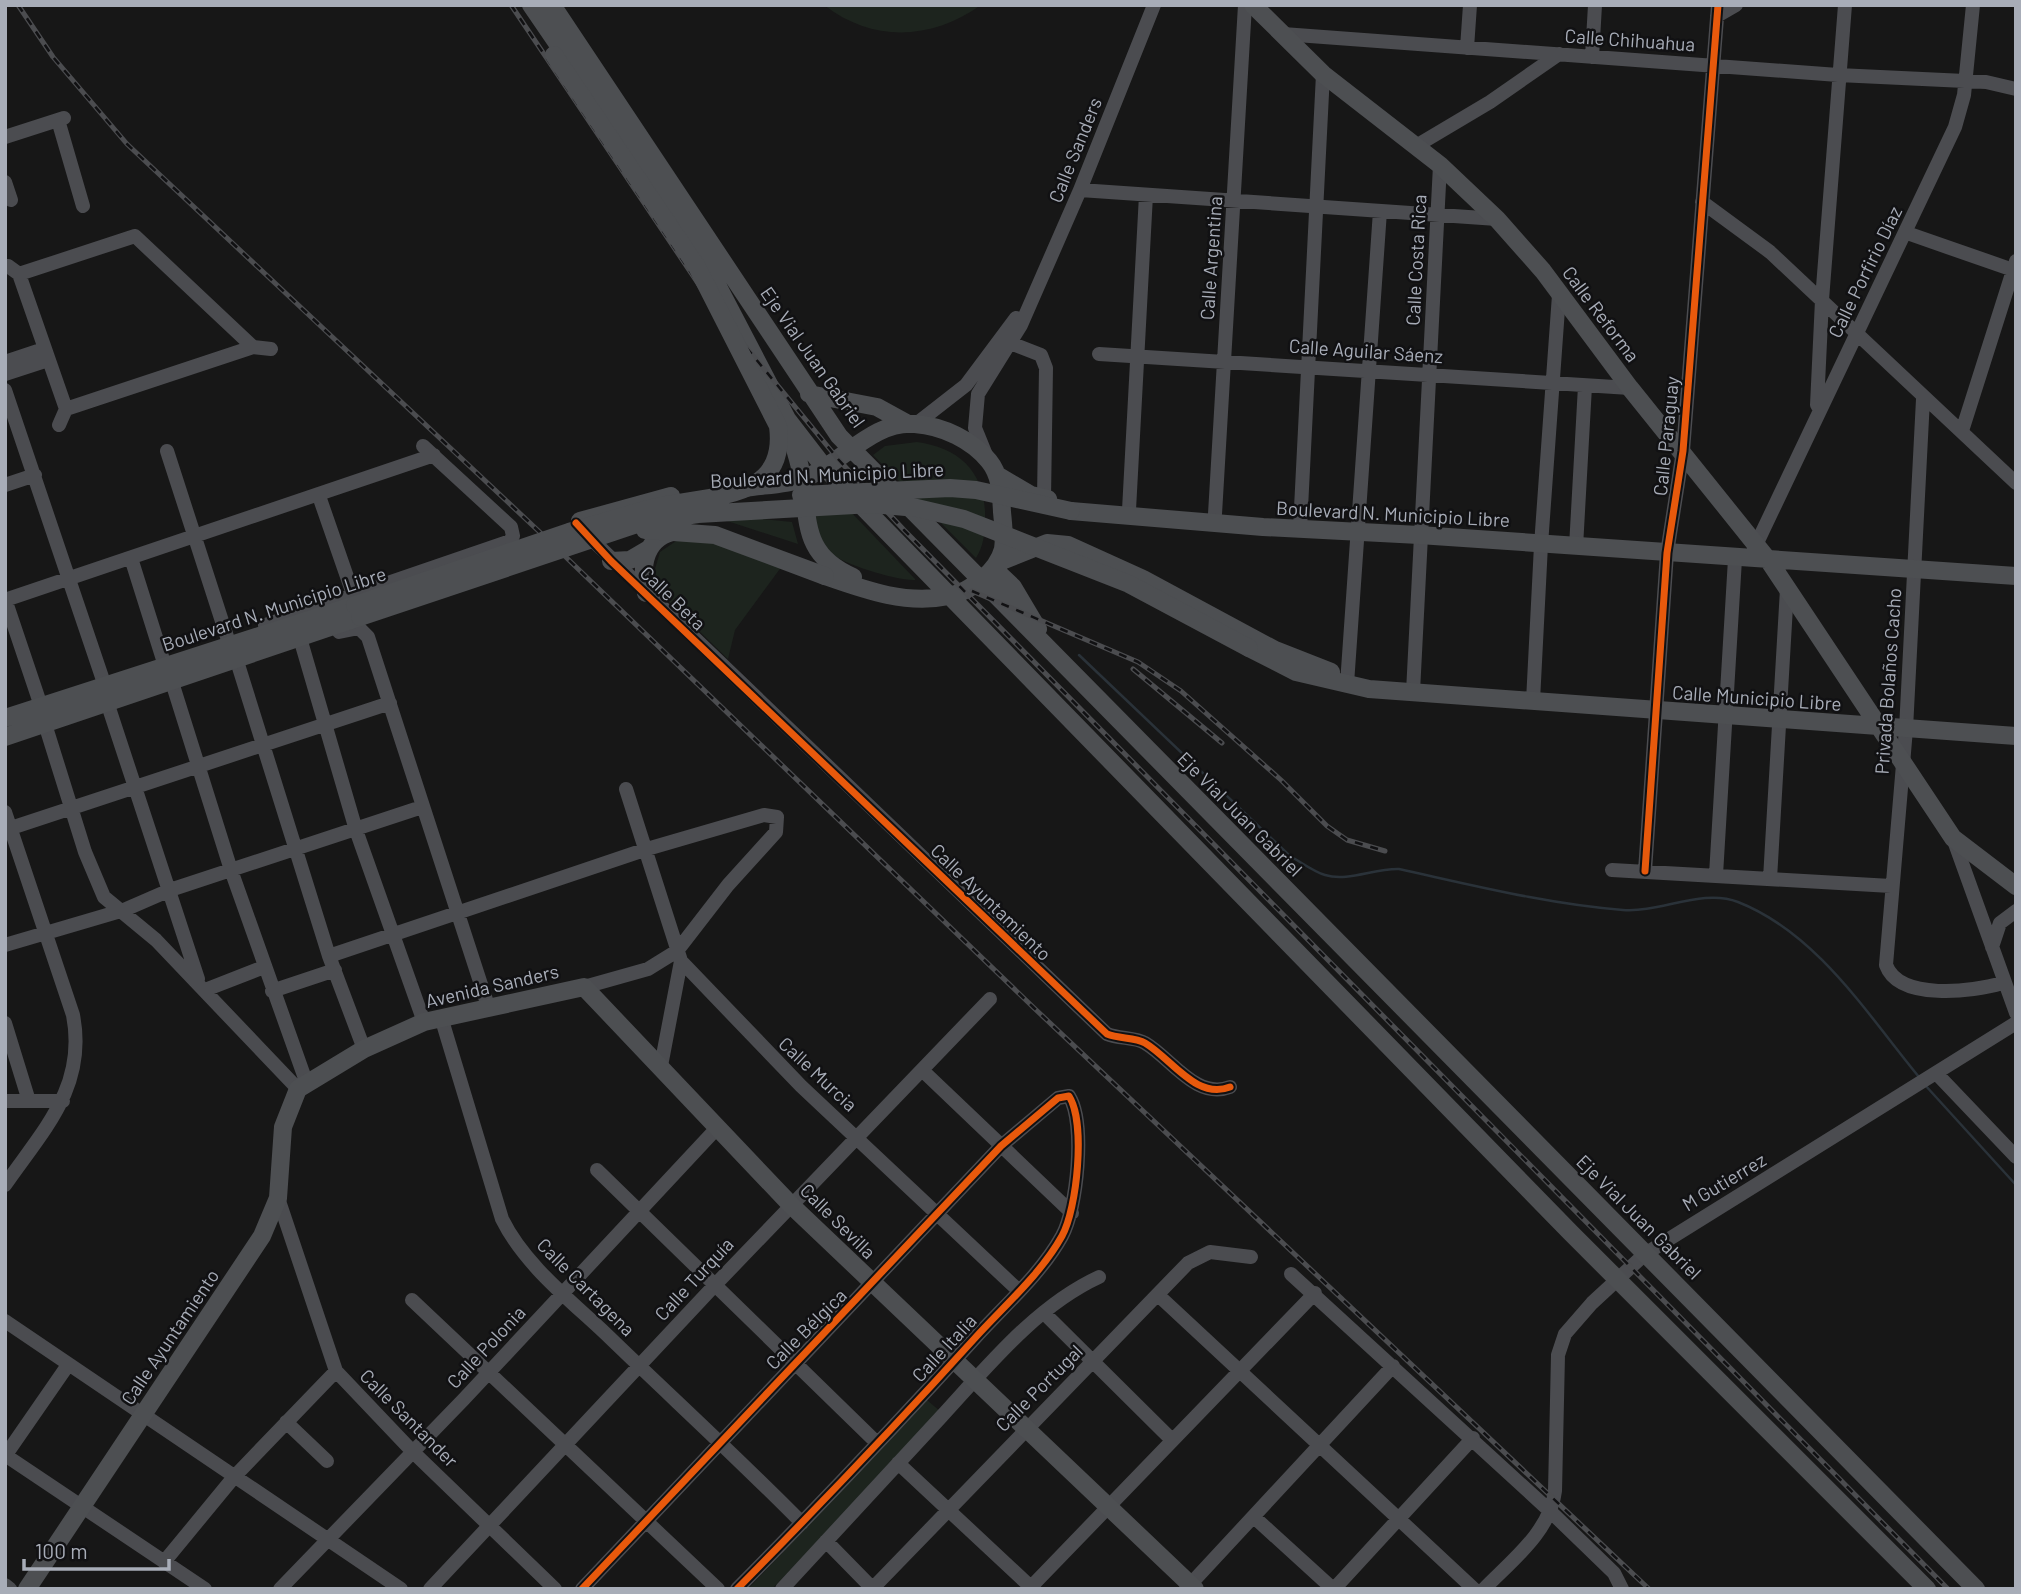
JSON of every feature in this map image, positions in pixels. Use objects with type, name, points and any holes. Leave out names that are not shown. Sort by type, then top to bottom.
[{"type":"main road","name":"Eje Vial Juan Gabriel","points":[[552,5],[809,394],[852,449],[1013,587],[1045,645],[1976,1589]]},
{"type":"main road","name":"Calle Reforma","points":[[1253,5],[1323,74],[1440,165],[1497,219],[1543,271],[1630,388],[1769,561],[1953,838],[2016,886]]},
{"type":"main road","name":"Eje Vial Juan Gabriel","points":[[532,7],[700,252],[787,419],[824,467],[1618,1278],[1927,1589]]},
{"type":"main road","points":[[532,7],[555,55],[697,267],[778,426],[778,460],[760,482],[733,493],[652,508]]},
{"type":"main road","points":[[809,394],[877,407],[912,424],[958,436],[1014,486],[1044,498],[1095,508],[1273,520],[1295,528]]},
{"type":"main road","points":[[787,419],[802,479],[804,514],[809,537],[828,562],[846,574]]},
{"type":"main road","points":[[576,523],[673,495],[802,479],[874,435],[912,424]]},
{"type":"main road","points":[[773,484],[793,446]]},
{"type":"main road","points":[[990,570],[1003,538],[993,468]]},
{"type":"main road","name":"Boulevard N. Municipio Libre","points":[[355,611],[569,532],[652,508],[828,493],[950,488],[976,490],[1105,516],[2016,576]]},
{"type":"main road","name":"Boulevard N. Municipio Libre","points":[[5,737],[43,715],[168,673],[355,611],[670,516],[872,504],[917,508],[964,519],[1129,584],[1296,672],[1347,682]]},
{"type":"main road","points":[[1726,558],[1739,523]]},
{"type":"main road","points":[[611,561],[630,560],[648,550],[668,532],[705,529],[725,533],[913,597]]},
{"type":"main road","points":[[610,533],[676,530],[715,535],[825,576],[898,598],[948,596],[990,570],[1047,542],[1068,545],[1143,579],[1275,650],[1347,682]]},
{"type":"main road","points":[[646,593],[643,570],[648,550]]},
{"type":"main road","name":"Calle Municipio Libre","points":[[1347,682],[1369,689],[2016,736]]},
{"type":"main road","name":"Boulevard N. Municipio Libre","points":[[8,716],[43,715]]},
{"type":"main road","name":"Avenida Sanders","points":[[303,1086],[364,1049],[433,1020],[584,987]]},
{"type":"main road","name":"Calle Sevilla","points":[[584,987],[791,1205],[1109,1506],[1190,1587]]},
{"type":"main road","name":"Calle Ayuntamiento","points":[[27,1589],[249,1258],[278,1198],[283,1127],[303,1086]]},
{"type":"street","name":"Calle Sanders","points":[[993,468],[975,428],[975,403],[986,379],[1010,343],[1080,190],[1154,5]]},
{"type":"street","name":"Calle Argentina","points":[[1215,514],[1245,5]]},
{"type":"street","points":[[1467,48],[1471,5]]},
{"type":"street","points":[[1592,57],[1595,5]]},
{"type":"street","points":[[1717,11],[1736,5]]},
{"type":"street","points":[[1816,413],[1845,5]]},
{"type":"street","name":"Calle Porfirio Díaz","points":[[1756,545],[1816,413],[1907,233],[1959,116],[1973,5]]},
{"type":"street","name":"Calle Paraguay","points":[[1645,871],[1667,553],[1683,451],[1717,11]]},
{"type":"street","name":"Calle Chihuahua","points":[[1283,34],[1838,75],[1994,83],[2016,89]]},
{"type":"street","points":[[1416,146],[1490,102],[1559,54]]},
{"type":"street","points":[[1295,528],[1323,74]]},
{"type":"street","points":[[5,137],[62,119],[83,206]]},
{"type":"street","name":"Calle Costa Rica","points":[[1413,692],[1440,165]]},
{"type":"street","points":[[5,182],[11,200]]},
{"type":"street","points":[[1080,190],[1497,219]]},
{"type":"street","points":[[1129,510],[1135,356],[1146,195]]},
{"type":"street","points":[[1702,202],[1770,252],[1923,399],[2016,482]]},
{"type":"street","points":[[1347,682],[1360,532],[1380,211]]},
{"type":"street","points":[[59,425],[66,409],[13,270],[137,230],[253,346]]},
{"type":"street","points":[[1907,233],[2015,267],[1962,431]]},
{"type":"street","points":[[1533,701],[1559,295]]},
{"type":"street","name":"Calle Sanders","points":[[912,424],[943,405],[966,385],[1026,307]]},
{"type":"street","points":[[1010,343],[1041,355],[1046,368],[1044,498]]},
{"type":"street","points":[[66,409],[253,346],[271,349]]},
{"type":"street","points":[[5,362],[46,354]]},
{"type":"street","points":[[5,374],[46,354]]},
{"type":"street","name":"Calle Aguilar Sáenz","points":[[1099,354],[1630,388]]},
{"type":"street","points":[[1576,547],[1584,386]]},
{"type":"street","points":[[5,390],[70,579],[202,987]]},
{"type":"street","name":"Privada Bolaños Cacho","points":[[1923,399],[1906,729],[1886,965],[1894,979],[1910,986],[1933,990],[1972,991],[2002,983]]},
{"type":"street","points":[[233,652],[302,645],[355,611],[504,544],[513,536],[511,527],[428,451],[319,496],[5,600],[98,887],[111,904],[124,910],[303,1086]]},
{"type":"street","points":[[167,452],[263,743],[329,956],[364,1049]]},
{"type":"street","points":[[5,485],[35,475]]},
{"type":"street","points":[[319,496],[355,611],[365,631],[422,807],[459,910],[488,1006]]},
{"type":"street","name":"Calle Beta","points":[[576,523],[611,561],[751,695]]},
{"type":"street","points":[[131,558],[303,1086]]},
{"type":"street","points":[[1716,876],[1725,716],[1726,558]]},
{"type":"street","points":[[1770,879],[1787,589]]},
{"type":"street","name":"Calle Cartagena","points":[[302,645],[356,830],[392,932],[433,1020],[502,1219],[515,1242],[563,1293],[721,1440],[802,1523]]},
{"type":"street","name":"Calle Ayuntamiento","points":[[751,695],[1107,1034],[1143,1041],[1205,1089],[1220,1091],[1230,1087]]},
{"type":"street","points":[[8,829],[390,703]]},
{"type":"street","name":"Calle Murcia","points":[[626,789],[679,956],[757,1042],[1018,1290]]},
{"type":"street","points":[[5,945],[124,910],[170,890],[422,807]]},
{"type":"street","points":[[5,812],[8,829],[75,1027],[74,1070],[63,1101],[5,1185]]},
{"type":"street","points":[[329,956],[392,932],[646,849],[764,815],[777,817],[776,832],[728,885],[679,956],[660,1066]]},
{"type":"street","points":[[1953,838],[2002,983],[2016,1013]]},
{"type":"street","points":[[1612,870],[1891,886]]},
{"type":"street","points":[[1992,947],[2000,923],[2016,911]]},
{"type":"street","points":[[584,987],[648,969],[679,956]]},
{"type":"street","points":[[202,987],[264,967]]},
{"type":"street","points":[[272,990],[335,970]]},
{"type":"street","name":"Calle Turquía","points":[[430,1589],[713,1286],[990,999]]},
{"type":"street","points":[[5,1023],[29,1101]]},
{"type":"street","name":"M Gutierrez","points":[[1484,1589],[1535,1535],[1551,1512],[1555,1491],[1561,1344],[1573,1323],[1645,1254],[2016,1023]]},
{"type":"street","points":[[922,1070],[1072,1213]]},
{"type":"street","points":[[1934,1074],[2016,1157]]},
{"type":"street","name":"Calle Italia","points":[[737,1589],[954,1362],[1060,1240],[1072,1213],[1077,1170],[1076,1125],[1071,1098],[1067,1095],[1058,1098]]},
{"type":"street","name":"Calle Bélgica","points":[[582,1589],[794,1363],[873,1285],[1001,1146],[1058,1098]]},
{"type":"street","points":[[5,1101],[63,1101]]},
{"type":"street","name":"Calle Polonia","points":[[280,1589],[717,1128]]},
{"type":"street","points":[[597,1170],[876,1442]]},
{"type":"street","name":"Calle Santander","points":[[278,1198],[336,1371],[412,1451],[555,1589]]},
{"type":"street","name":"Calle Portugal","points":[[873,1589],[947,1508],[1188,1263],[1202,1254],[1219,1252],[1251,1257]]},
{"type":"street","points":[[1291,1274],[1315,1293],[1551,1512],[1614,1573],[1622,1589]]},
{"type":"street","points":[[782,1589],[975,1381],[1044,1312],[1071,1292],[1099,1277]]},
{"type":"street","points":[[898,1463],[1031,1588],[1315,1293]]},
{"type":"street","points":[[1158,1295],[1474,1589]]},
{"type":"street","points":[[412,1300],[718,1589]]},
{"type":"street","points":[[1044,1312],[1172,1440]]},
{"type":"street","points":[[5,1321],[401,1589]]},
{"type":"street","points":[[68,1364],[5,1455],[205,1589]]},
{"type":"street","points":[[1190,1587],[1393,1366]]},
{"type":"street","points":[[164,1562],[234,1477],[336,1371]]},
{"type":"street","points":[[286,1422],[327,1461]]},
{"type":"street","points":[[1254,1517],[1334,1589],[1473,1438]]},
{"type":"street","points":[[826,1541],[873,1589]]},
{"type":"street","points":[[5,1586],[10,1589]]},
{"type":"shaded area","points":[[824,5],[981,5],[943,25],[902,32],[862,26]]},
{"type":"shaded area","points":[[917,442],[947,450],[969,466],[976,477],[982,490],[985,521],[982,545],[976,558],[873,455],[885,446]]},
{"type":"shaded area","points":[[849,510],[915,580],[871,571],[846,562],[827,549],[812,513]]},
{"type":"shaded area","points":[[721,515],[792,522],[798,544],[721,519]]},
{"type":"shaded area","points":[[694,535],[782,566],[735,630],[728,659],[663,596],[653,576],[660,552],[682,537]]},
{"type":"shaded area","points":[[927,1400],[941,1412],[772,1589],[748,1589]]},
{"type":"waterway","points":[[1079,655],[1290,856],[1316,872],[1343,877],[1399,869],[1538,899],[1623,910],[1710,898],[1738,902],[1766,916],[1816,954],[1860,1002],[1919,1077]]},
{"type":"waterway","points":[[1925,1085],[2016,1185]]},
{"type":"railway","points":[[18,5],[53,57],[127,144],[546,538],[1033,1007],[1649,1589]]},
{"type":"railway","points":[[511,5],[718,313],[838,459],[904,530],[1948,1589]]},
{"type":"railway","points":[[972,591],[1138,662],[1181,691],[1281,780],[1327,826],[1347,840],[1385,851]]},
{"type":"railway","points":[[1133,669],[1222,743]]},
{"type":"cycle path","points":[[1645,871],[1667,553],[1683,451],[1718,5]]},
{"type":"cycle path","points":[[576,523],[611,561],[1107,1034],[1145,1043],[1185,1076],[1206,1088],[1230,1087]]},
{"type":"cycle path","points":[[582,1589],[1001,1146],[1058,1098],[1069,1096],[1077,1125],[1078,1166],[1072,1207],[1062,1236],[1053,1250],[1021,1289],[917,1402],[737,1589]]}]
